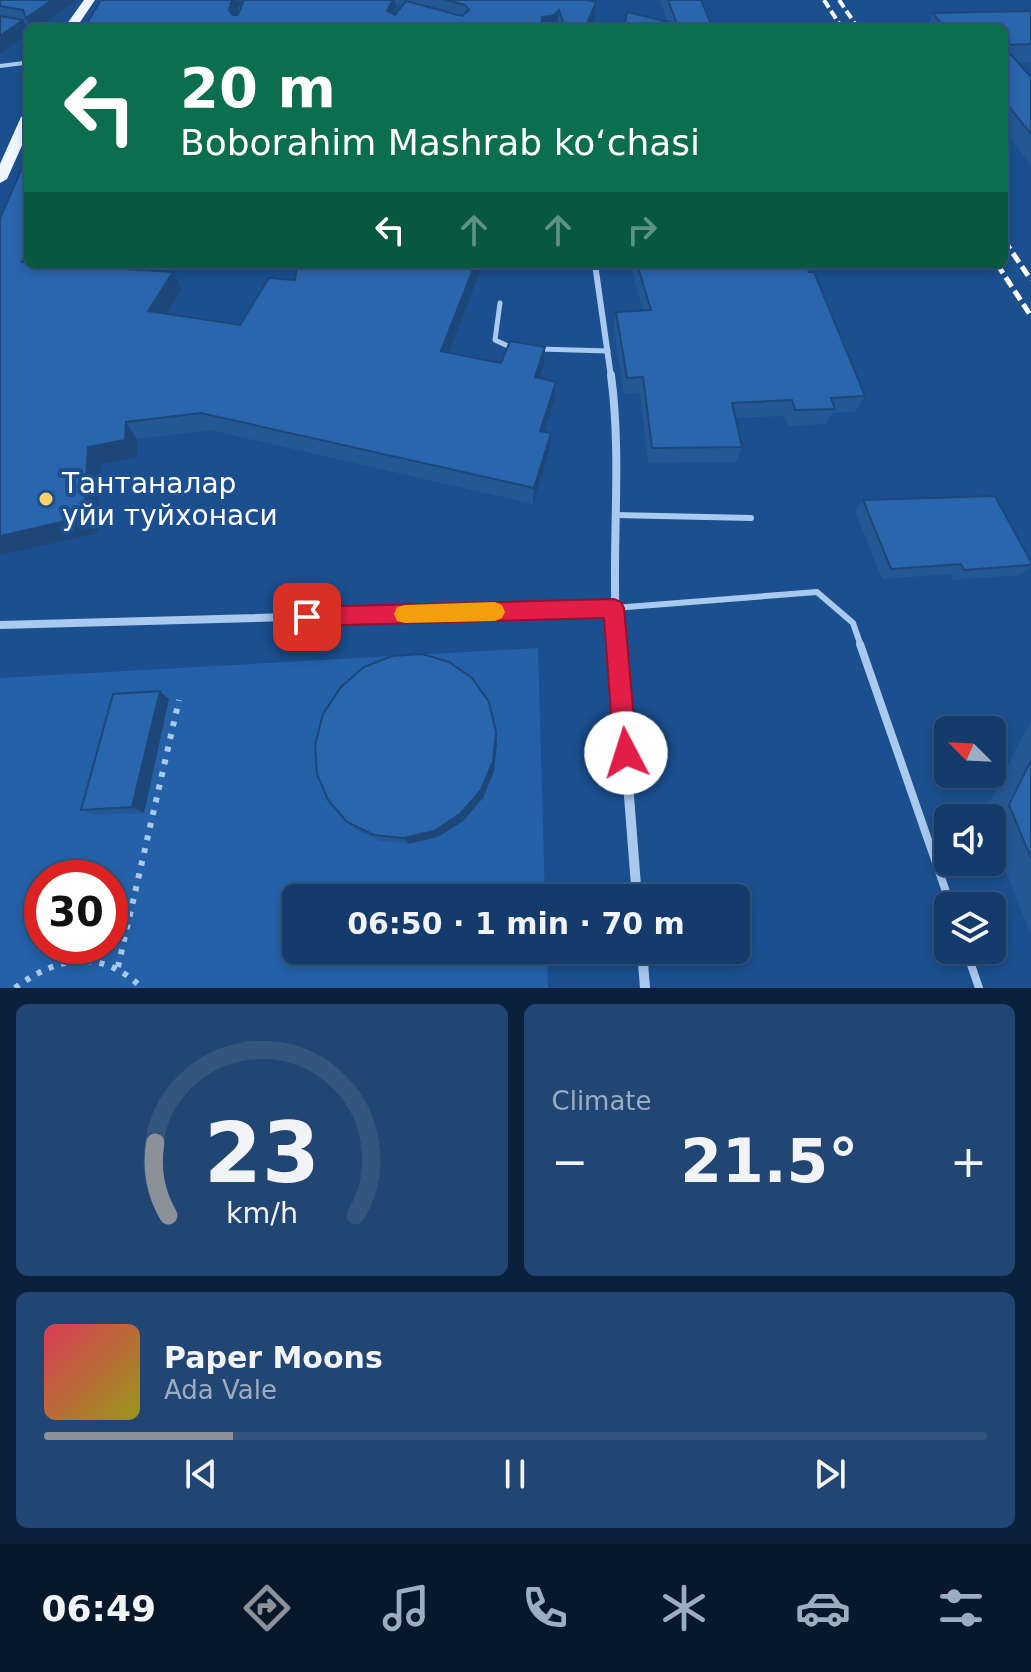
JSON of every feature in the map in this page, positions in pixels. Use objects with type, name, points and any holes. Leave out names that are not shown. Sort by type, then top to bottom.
[{"type":"main road","points":[[73,24],[90,0]]},
{"type":"main road","points":[[0,179],[24,127]]},
{"type":"street","points":[[596,268],[617,419],[614,608],[636,884]]},
{"type":"street","points":[[0,625],[614,608]]},
{"type":"street","points":[[643,964],[645,988]]},
{"type":"lane","points":[[0,66],[24,63]]},
{"type":"lane","points":[[500,303],[495,340],[506,347],[519,348]]},
{"type":"lane","points":[[534,349],[608,351]]},
{"type":"lane","points":[[615,515],[751,518]]},
{"type":"lane","points":[[614,608],[817,592],[853,623],[946,892]]},
{"type":"lane","points":[[971,964],[979,988]]},
{"type":"path","points":[[118,967],[179,700]]},
{"type":"path","points":[[15,988],[58,963],[91,959],[118,967],[142,988]]},
{"type":"shaded area","points":[[538,648],[545,884],[282,884],[282,964],[547,964],[548,988],[0,988],[0,678]]},
{"type":"building","points":[[0,0],[52,0],[26,18],[23,10],[0,6]]},
{"type":"building","points":[[101,0],[232,0],[229,10],[233,15],[238,15],[244,0],[393,0],[387,11],[395,15],[406,1],[462,16],[469,10],[465,5],[445,0],[596,2],[587,24],[564,24],[559,10],[554,15],[542,17],[542,24],[86,24]]},
{"type":"building","points":[[668,0],[701,0],[711,24],[677,24]]},
{"type":"building","points":[[1031,11],[1031,44],[1008,45],[1008,24],[942,24],[933,13]]},
{"type":"building","points":[[627,12],[677,24],[625,24]]},
{"type":"building","points":[[0,16],[23,20],[0,36]]},
{"type":"building","points":[[1008,51],[1031,77],[1031,134],[1008,105]]},
{"type":"building","points":[[24,164],[24,268],[173,272],[148,311],[240,325],[269,278],[295,280],[296,268],[473,268],[441,351],[501,363],[510,341],[545,347],[535,377],[556,382],[540,431],[551,433],[534,488],[201,413],[126,422],[125,440],[88,447],[84,517],[0,536],[0,218]]},
{"type":"building","points":[[638,268],[808,268],[809,272],[814,272],[865,396],[831,398],[835,409],[795,410],[792,400],[732,403],[742,447],[652,448],[643,377],[627,378],[616,312],[651,310]]},
{"type":"building","points":[[995,496],[1031,565],[964,570],[961,564],[891,569],[863,500]]},
{"type":"building","points":[[422,654],[449,662],[472,678],[489,702],[496,732],[493,761],[481,790],[461,813],[434,831],[404,838],[374,835],[347,822],[328,800],[317,774],[315,745],[323,714],[341,687],[364,667],[392,656]]},
{"type":"building","points":[[160,691],[132,807],[81,810],[113,694]]},
{"type":"building","points":[[1031,760],[1031,858],[1009,805]]},
{"type":"railway","points":[[824,0],[839,24]]},
{"type":"railway","points":[[839,0],[855,24]]},
{"type":"railway","points":[[1008,246],[1031,280]]},
{"type":"railway","points":[[1000,268],[1031,316]]},
{"type":"slow traffic","points":[[405,614],[495,612]]},
{"type":"place","name":"Тантаналар уйи туйхонаси","points":[[46,499]]},
{"type":"route","points":[[307,617],[614,608],[626,753]]}]
